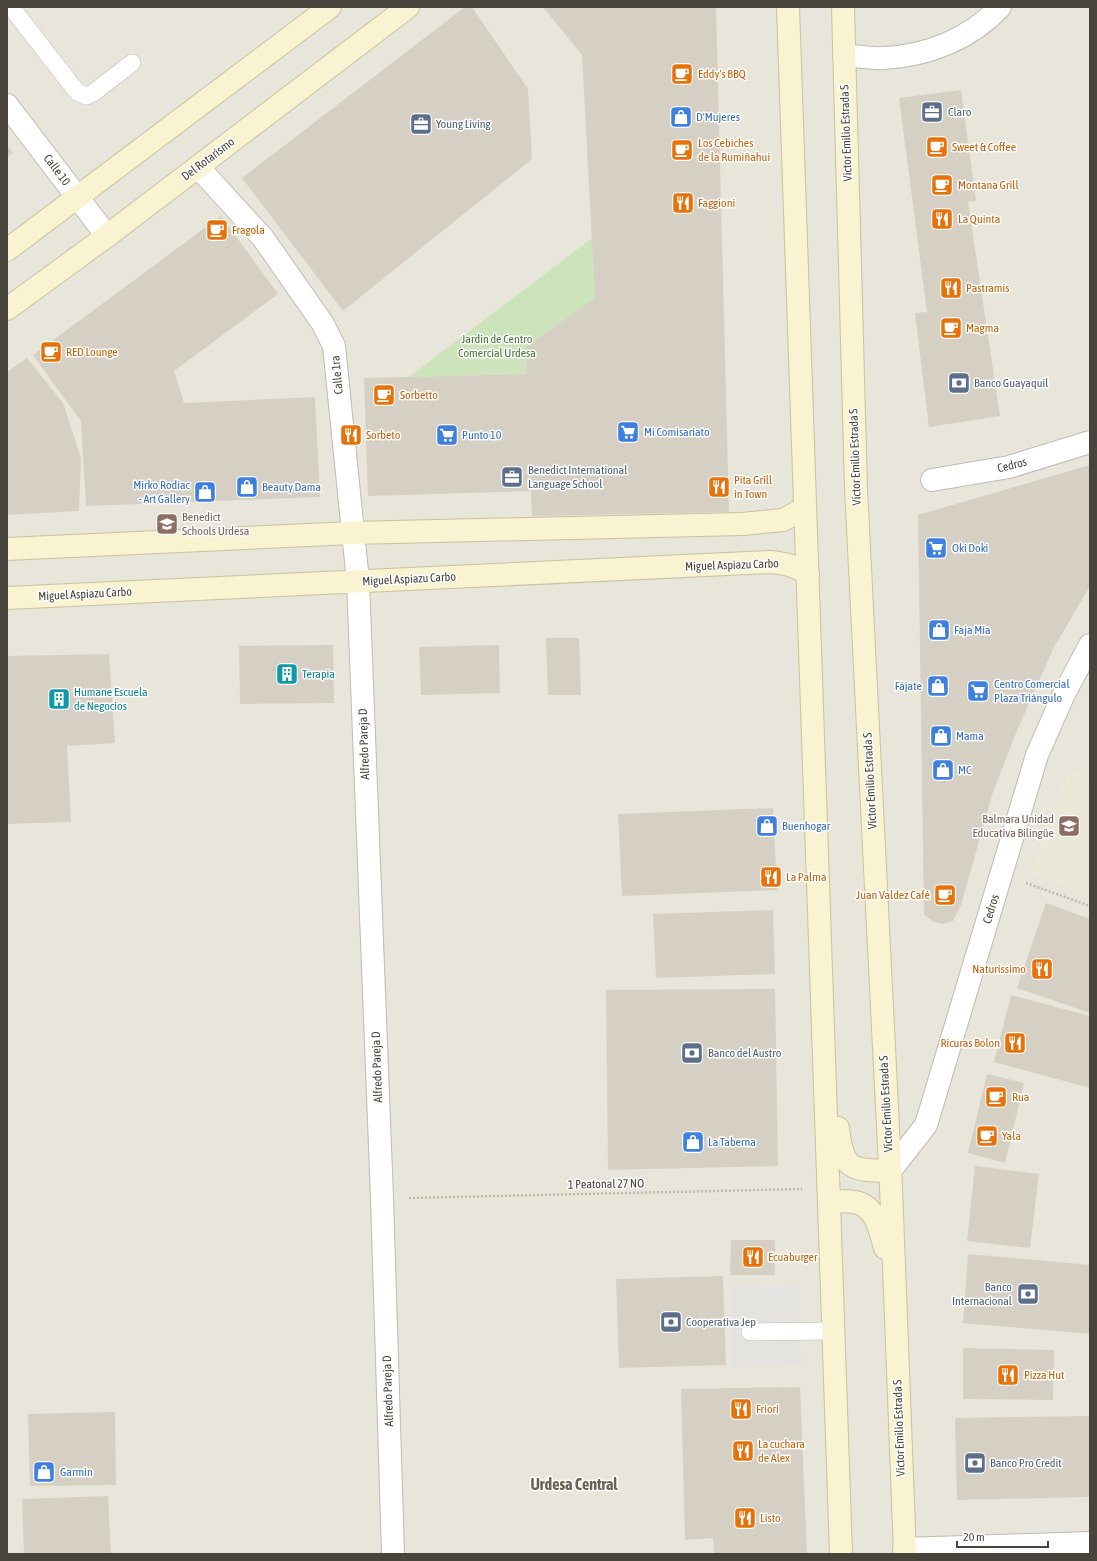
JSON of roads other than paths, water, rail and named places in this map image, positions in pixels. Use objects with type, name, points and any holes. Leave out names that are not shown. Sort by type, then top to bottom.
[{"type":"main road","points":[[7,250],[330,7]]},
{"type":"main road","name":"Del Rotarismo","points":[[7,309],[107,236],[408,7]]},
{"type":"main road","points":[[788,7],[841,1554]]},
{"type":"main road","name":"Víctor Emilio Estrada S","points":[[843,7],[856,488],[890,1171],[904,1551]]},
{"type":"main road","points":[[7,549],[352,533],[742,524],[783,520],[805,508]]},
{"type":"main road","name":"Miguel Aspiazu Carbo","points":[[7,598],[770,562],[796,566],[808,574]]},
{"type":"main road","points":[[821,960],[841,1151],[846,1160],[861,1170],[890,1171]]},
{"type":"main road","points":[[829,1195],[855,1202],[871,1212],[878,1222],[895,1286]]},
{"type":"street","points":[[844,55],[883,59],[922,53],[958,40],[990,18],[1000,7]]},
{"type":"street","name":"Calle 10","points":[[7,105],[107,236]]},
{"type":"street","name":"Calle 1ra","points":[[198,167],[264,238],[323,324],[334,346],[358,581]]},
{"type":"street","name":"Cedros","points":[[932,480],[1009,467],[1090,442]]},
{"type":"street","name":"Alfredo Pareja D","points":[[358,581],[382,1198],[393,1554]]},
{"type":"street","name":"Cedros","points":[[890,1171],[926,1126],[1038,755],[1063,696],[1090,645]]},
{"type":"street","points":[[904,1551],[1090,1543]]},
{"type":"lane","points":[[11,7],[77,92],[87,96],[93,93],[132,63]]},
{"type":"lane","points":[[750,1332],[834,1331]]},
{"type":"place","name":"Eddy's BBQ","points":[[682,74]]},
{"type":"place","name":"Claro","points":[[932,112]]},
{"type":"place","name":"D'Mujeres","points":[[681,117]]},
{"type":"place","name":"Young Living","points":[[421,124]]},
{"type":"place","name":"Sweet & Coffee","points":[[937,147]]},
{"type":"place","name":"Los Cebiches de la Rumiñahui","points":[[682,150]]},
{"type":"place","name":"Montana Grill","points":[[942,185]]},
{"type":"place","name":"Faggioni","points":[[683,203]]},
{"type":"place","name":"La Quinta","points":[[942,219]]},
{"type":"place","name":"Fragola","points":[[217,230]]},
{"type":"place","name":"Pastramis","points":[[951,288]]},
{"type":"place","name":"Magma","points":[[951,328]]},
{"type":"place","name":"RED Lounge","points":[[51,352]]},
{"type":"place","name":"Banco Guayaquil","points":[[959,383]]},
{"type":"place","name":"Sorbetto","points":[[384,395]]},
{"type":"place","name":"Mi Comisariato","points":[[628,432]]},
{"type":"place","name":"Sorbeto","points":[[351,435]]},
{"type":"place","name":"Punto 10","points":[[447,435]]},
{"type":"place","name":"Benedict International Language School","points":[[512,477]]},
{"type":"place","name":"Beauty Dama","points":[[247,487]]},
{"type":"place","name":"Pita Grill in Town","points":[[719,487]]},
{"type":"place","name":"Mirko Rodiac - Art Gallery","points":[[205,492]]},
{"type":"place","name":"Benedict Schools Urdesa","points":[[167,524]]},
{"type":"place","name":"Oki Doki","points":[[936,548]]},
{"type":"place","name":"Faja Mía","points":[[939,630]]},
{"type":"place","name":"Terapia","points":[[287,674]]},
{"type":"place","name":"Fájate","points":[[938,686]]},
{"type":"place","name":"Centro Comercial Plaza Triángulo","points":[[978,691]]},
{"type":"place","name":"Humane Escuela de Negocios","points":[[59,699]]},
{"type":"place","name":"Mama","points":[[941,736]]},
{"type":"place","name":"MC","points":[[943,770]]},
{"type":"place","name":"Buenhogar","points":[[767,826]]},
{"type":"place","name":"Balmara Unidad Educativa Bilingüe","points":[[1069,826]]},
{"type":"place","name":"La Palma","points":[[771,877]]},
{"type":"place","name":"Juan Valdez Café","points":[[945,895]]},
{"type":"place","name":"Naturíssimo","points":[[1042,969]]},
{"type":"place","name":"Ricuras Bolon","points":[[1015,1043]]},
{"type":"place","name":"Banco del Austro","points":[[692,1053]]},
{"type":"place","name":"Rua","points":[[996,1097]]},
{"type":"place","name":"Yala","points":[[987,1136]]},
{"type":"place","name":"La Taberna","points":[[693,1142]]},
{"type":"place","name":"Ecuaburger","points":[[753,1257]]},
{"type":"place","name":"Banco Internacional","points":[[1028,1294]]},
{"type":"place","name":"Cooperativa Jep","points":[[671,1322]]},
{"type":"place","name":"Pizza Hut","points":[[1008,1375]]},
{"type":"place","name":"Friori","points":[[741,1409]]},
{"type":"place","name":"La cuchara de Alex","points":[[743,1451]]},
{"type":"place","name":"Banco Pro Credit","points":[[975,1463]]},
{"type":"place","name":"Garmin","points":[[44,1472]]},
{"type":"place","name":"Listo","points":[[745,1518]]},
{"type":"district","name":"Urdesa Central","points":[[574,1484]]},
{"type":"park label","name":"Jardin de Centro Comercial Urdesa","points":[[497,346]]}]
